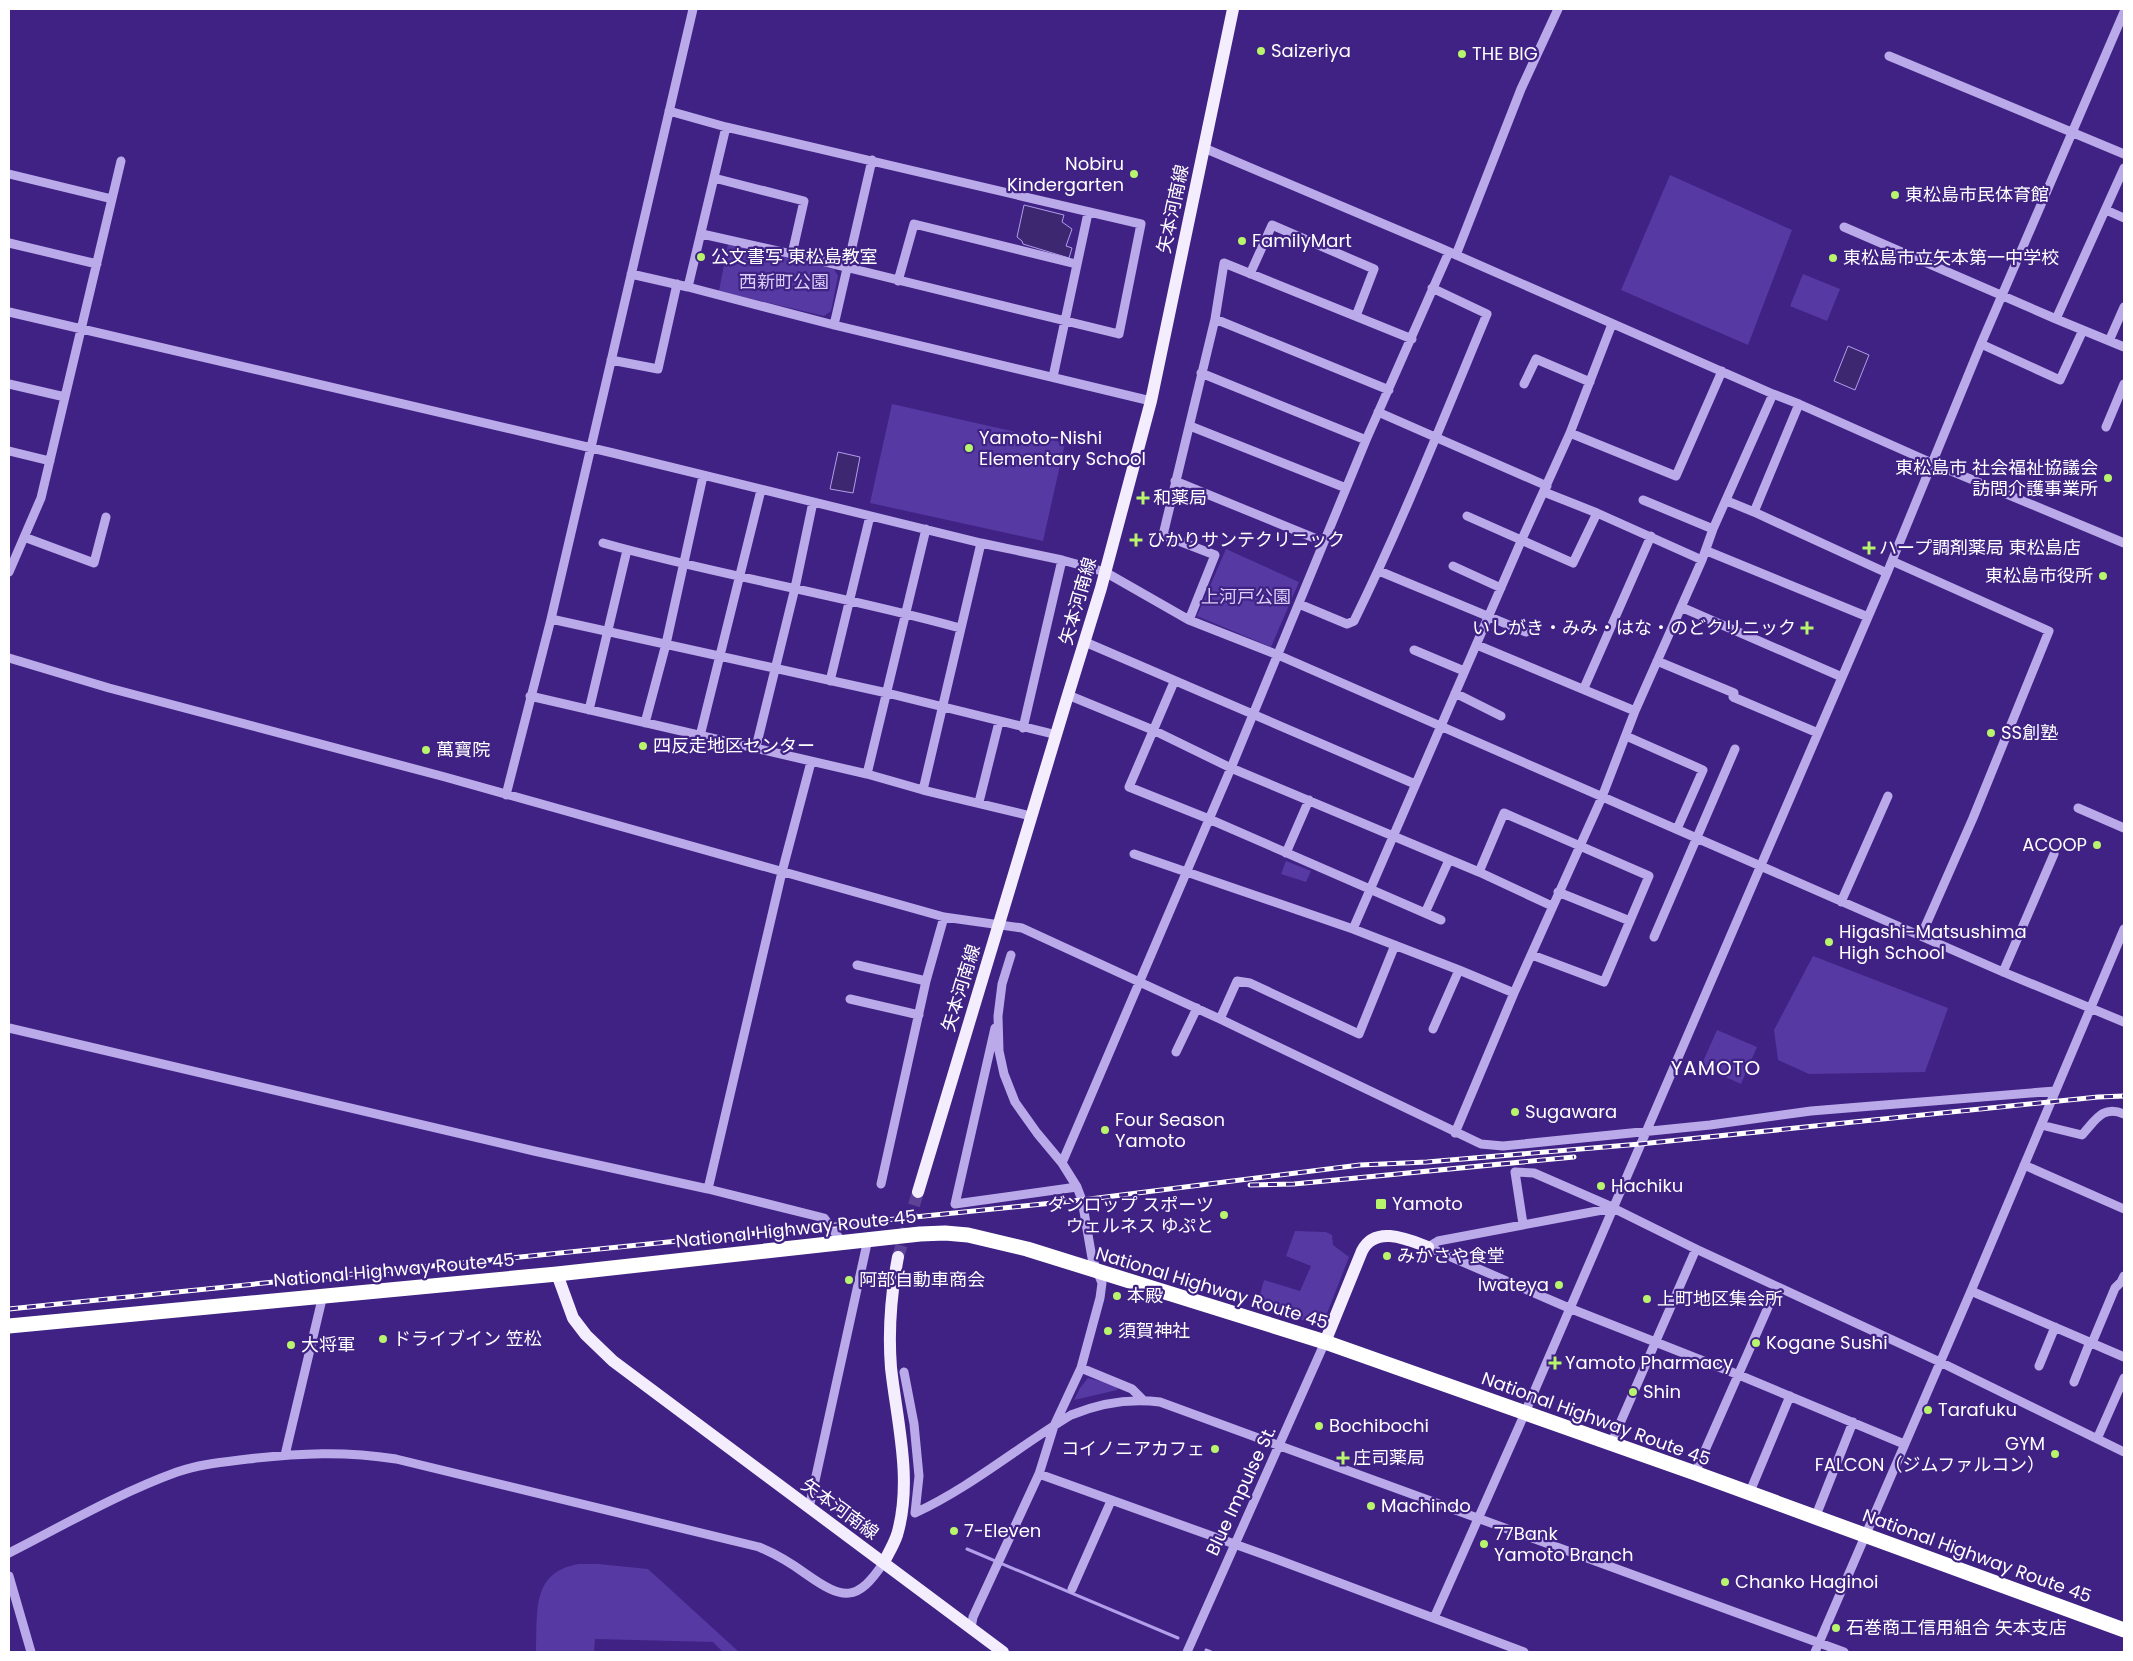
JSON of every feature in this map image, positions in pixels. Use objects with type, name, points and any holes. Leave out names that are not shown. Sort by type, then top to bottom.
[{"type":"highway","name":"National Highway Route 45","points":[[9,1326],[557,1274],[868,1239],[945,1232],[968,1235],[1027,1249],[1325,1342],[2124,1630]]},
{"type":"main road","name":"矢本河南線","points":[[918,1192],[1085,642],[1151,401],[1234,9]]},
{"type":"main road","points":[[1325,1342],[1362,1251],[1368,1241],[1390,1236],[1407,1238],[1428,1247]]},
{"type":"main road","name":"矢本河南線","points":[[557,1274],[573,1318],[586,1335],[613,1361],[884,1562],[897,1535],[904,1484],[903,1458],[889,1338],[893,1284],[898,1257]]},
{"type":"main road","points":[[884,1562],[1003,1652]]},
{"type":"street","points":[[506,795],[551,619],[693,9]]},
{"type":"street","points":[[1062,1163],[1254,714],[1378,412],[1412,339],[1432,288],[1452,254],[1521,90],[1558,9]]},
{"type":"street","points":[[1434,1618],[1476,1518],[1525,1413],[1887,573],[1981,344],[2124,12]]},
{"type":"street","points":[[1889,56],[2124,154]]},
{"type":"street","points":[[669,111],[726,127],[1141,224],[1119,334],[792,254],[702,234]]},
{"type":"street","points":[[688,287],[726,127]]},
{"type":"street","points":[[1204,148],[1932,463],[2124,543]]},
{"type":"street","points":[[834,325],[872,160]]},
{"type":"street","points":[[9,572],[41,498],[121,162]]},
{"type":"street","points":[[2056,318],[2124,168]]},
{"type":"street","points":[[9,174],[112,199]]},
{"type":"street","points":[[714,178],[804,201],[792,254]]},
{"type":"street","points":[[2106,210],[2124,218]]},
{"type":"street","points":[[1053,377],[1088,213]]},
{"type":"street","points":[[898,281],[914,224],[1076,264]]},
{"type":"street","points":[[1250,274],[1272,225],[1374,269],[1356,316]]},
{"type":"street","points":[[1844,227],[2124,347]]},
{"type":"street","points":[[9,243],[97,264]]},
{"type":"street","points":[[1188,620],[1215,555],[1163,534],[1215,319],[1224,263],[1412,339]]},
{"type":"street","points":[[631,274],[1151,401]]},
{"type":"street","points":[[611,360],[658,370],[677,284]]},
{"type":"street","points":[[1298,604],[1347,624],[1354,621],[1436,438],[1487,314],[1432,288]]},
{"type":"street","points":[[2110,341],[2124,307]]},
{"type":"street","points":[[9,312],[590,448],[981,544],[1062,560],[1105,572],[1188,620],[1278,655],[1841,902],[2124,1022]]},
{"type":"street","points":[[1215,319],[1389,390]]},
{"type":"street","points":[[1353,929],[1394,837],[1414,784],[1570,433],[1612,324]]},
{"type":"street","points":[[1981,344],[2060,380],[2083,330]]},
{"type":"street","points":[[1524,384],[1536,359],[1590,382]]},
{"type":"street","points":[[1570,433],[1676,476],[1722,371]]},
{"type":"street","points":[[1201,373],[1366,440]]},
{"type":"street","points":[[9,384],[65,397]]},
{"type":"street","points":[[2106,427],[2124,384]]},
{"type":"street","points":[[1455,1133],[1558,892],[1581,846],[1635,711],[1773,394]]},
{"type":"street","points":[[1754,512],[1799,404]]},
{"type":"street","points":[[1378,412],[1702,560]]},
{"type":"street","points":[[1190,426],[1346,488]]},
{"type":"street","points":[[9,452],[50,461]]},
{"type":"street","points":[[645,723],[666,644],[703,476]]},
{"type":"street","points":[[1175,481],[1324,542]]},
{"type":"street","points":[[700,736],[761,490]]},
{"type":"street","points":[[1643,500],[1713,529]]},
{"type":"street","points":[[1727,501],[1887,573]]},
{"type":"street","points":[[756,747],[795,588],[813,502]]},
{"type":"street","points":[[1468,516],[1573,563],[1597,513]]},
{"type":"street","points":[[830,681],[870,516]]},
{"type":"street","points":[[24,537],[94,563],[106,517]]},
{"type":"street","points":[[867,774],[926,529]]},
{"type":"street","points":[[1584,688],[1651,536]]},
{"type":"street","points":[[603,543],[906,613],[960,628]]},
{"type":"street","points":[[923,790],[981,544]]},
{"type":"street","points":[[589,710],[627,550]]},
{"type":"street","points":[[1706,551],[1868,617]]},
{"type":"street","points":[[1023,728],[1062,560]]},
{"type":"street","points":[[1892,561],[2049,630],[1973,818],[1921,936]]},
{"type":"street","points":[[1453,566],[1501,588]]},
{"type":"street","points":[[1378,571],[1526,632]]},
{"type":"street","points":[[1681,607],[1842,677]]},
{"type":"street","points":[[551,619],[887,693],[1057,735]]},
{"type":"street","points":[[1085,642],[1414,784]]},
{"type":"street","points":[[1477,645],[1584,688],[1635,711]]},
{"type":"street","points":[[1414,650],[1464,671]]},
{"type":"street","points":[[9,658],[109,688],[227,718],[944,917],[1022,928],[1140,984],[1197,1008],[1481,1144],[1503,1146],[1710,1125],[1811,1111],[2055,1091]]},
{"type":"street","points":[[1657,661],[1734,693],[1733,697],[1818,733]]},
{"type":"street","points":[[1174,682],[1129,787],[1209,819],[1441,920]]},
{"type":"street","points":[[1455,693],[1501,716]]},
{"type":"street","points":[[1068,695],[1153,730],[1231,768],[1479,872],[1552,906]]},
{"type":"street","points":[[530,696],[700,736],[756,747],[1032,816]]},
{"type":"street","points":[[979,802],[999,722]]},
{"type":"street","points":[[1626,736],[1703,770],[1677,829]]},
{"type":"street","points":[[1654,937],[1735,749]]},
{"type":"street","points":[[708,1189],[782,872],[811,762]]},
{"type":"street","points":[[1841,902],[1888,796]]},
{"type":"street","points":[[1286,853],[1309,800]]},
{"type":"street","points":[[2078,808],[2124,828]]},
{"type":"street","points":[[1479,872],[1504,813],[1649,876],[1604,982],[1532,955]]},
{"type":"street","points":[[1134,854],[1353,929],[1514,993]]},
{"type":"street","points":[[2003,972],[2054,854]]},
{"type":"street","points":[[1425,913],[1449,860]]},
{"type":"street","points":[[1558,892],[1630,920]]},
{"type":"street","points":[[881,1184],[926,981],[944,917]]},
{"type":"street","points":[[1815,1652],[1971,1291],[2124,929]]},
{"type":"street","points":[[1220,1019],[1238,981],[1250,982],[1359,1034],[1395,945]]},
{"type":"street","points":[[1012,955],[1002,984],[998,1016],[955,1204],[1077,1187]]},
{"type":"street","points":[[857,965],[926,981]]},
{"type":"street","points":[[1433,1029],[1459,970]]},
{"type":"street","points":[[850,999],[919,1015]]},
{"type":"street","points":[[1176,1052],[1197,1008]]},
{"type":"street","points":[[971,1628],[973,1617],[1039,1474],[1054,1426],[1081,1368],[1100,1298],[1102,1283],[1096,1271],[1082,1200],[1077,1187],[1062,1163],[1015,1102],[1004,1074],[999,1051],[998,1016]]},
{"type":"street","points":[[9,1028],[534,1151],[708,1189],[824,1218],[842,1242]]},
{"type":"street","points":[[2041,1125],[2082,1135],[2101,1114],[2114,1110],[2124,1114]]},
{"type":"street","points":[[2024,1165],[2124,1208]]},
{"type":"street","points":[[1522,1224],[1515,1172],[1534,1173],[1613,1208],[1696,1249],[1940,1362],[2124,1452]]},
{"type":"street","points":[[1428,1247],[1438,1241],[1613,1208]]},
{"type":"street","points":[[809,1508],[868,1239]]},
{"type":"street","points":[[1428,1247],[1569,1308],[1739,1374],[1904,1444]]},
{"type":"street","points":[[1611,1444],[1696,1249]]},
{"type":"street","points":[[2074,1382],[2115,1288],[2122,1282],[2124,1276]]},
{"type":"street","points":[[1695,1474],[1777,1287]]},
{"type":"street","points":[[1971,1291],[2124,1357]]},
{"type":"street","points":[[285,1454],[323,1295]]},
{"type":"street","points":[[2039,1366],[2055,1327]]},
{"type":"street","name":"Blue Impulse St.","points":[[1186,1652],[1325,1342]]},
{"type":"street","points":[[1081,1368],[1132,1389],[1143,1400]]},
{"type":"street","points":[[904,1372],[914,1424],[919,1476],[915,1513],[941,1501],[1071,1415],[1115,1402],[1143,1400],[1177,1407],[1844,1652]]},
{"type":"street","points":[[2097,1439],[2124,1378]]},
{"type":"street","points":[[1749,1494],[1790,1396]]},
{"type":"street","points":[[1815,1518],[1852,1422]]},
{"type":"street","points":[[9,1553],[145,1484],[179,1471],[216,1463],[285,1454],[341,1453],[396,1459],[746,1544],[778,1556],[821,1585],[842,1594],[853,1593],[863,1588],[884,1562]]},
{"type":"street","points":[[1039,1474],[1524,1652]]},
{"type":"street","points":[[1072,1589],[1111,1500]]},
{"type":"street","points":[[9,1576],[31,1652]]},
{"type":"green space","points":[[1670,175],[1792,230],[1748,345],[1621,290]]},
{"type":"green space","name":"西新町公園","points":[[728,244],[834,269],[838,276],[831,311],[824,316],[719,291]]},
{"type":"green space","points":[[1803,274],[1840,289],[1827,321],[1790,306]]},
{"type":"green space","points":[[892,404],[1065,443],[1043,541],[870,503]]},
{"type":"green space","name":"上河戸公園","points":[[1226,549],[1299,582],[1271,647],[1197,616]]},
{"type":"green space","points":[[1286,861],[1311,871],[1306,882],[1281,874]]},
{"type":"green space","points":[[1813,956],[1948,1008],[1925,1072],[1809,1074],[1778,1060],[1774,1030]]},
{"type":"green space","points":[[1717,1030],[1757,1047],[1741,1084],[1701,1066]]},
{"type":"green space","points":[[1295,1231],[1326,1232],[1332,1235],[1333,1245],[1349,1257],[1324,1321],[1318,1325],[1257,1306],[1264,1280],[1300,1291],[1311,1266],[1286,1256]]},
{"type":"green space","points":[[1088,1378],[1120,1386],[1117,1390],[1074,1400]]},
{"type":"green space","points":[[579,1564],[648,1569],[739,1652],[723,1652],[713,1642],[595,1639],[594,1652],[536,1652],[538,1609],[544,1585],[563,1568]]},
{"type":"shaded area","points":[[1024,205],[1064,215],[1062,222],[1072,229],[1066,246],[1072,248],[1069,258],[1023,244],[1017,237]]},
{"type":"shaded area","points":[[1848,346],[1869,355],[1855,390],[1834,381]]},
{"type":"shaded area","points":[[838,452],[860,457],[853,493],[830,489]]},
{"type":"waterway","points":[[967,1549],[1178,1638]]},
{"type":"waterway","points":[[1206,1650],[1211,1652]]},
{"type":"tunnel","points":[[898,1257],[918,1192]]},
{"type":"railway","points":[[9,1309],[1082,1200],[1360,1165],[1427,1162],[1640,1144],[2098,1097],[2124,1096]]},
{"type":"railway","points":[[1250,1185],[1294,1184],[1574,1157]]},
{"type":"place","name":"Saizeriya","points":[[1261,51]]},
{"type":"place","name":"THE BIG","points":[[1462,54]]},
{"type":"place","name":"Nobiru Kindergarten","points":[[1134,174]]},
{"type":"place","name":"東松島市民体育館","points":[[1895,195]]},
{"type":"place","name":"FamilyMart","points":[[1242,241]]},
{"type":"place","name":"公文書写 東松島教室","points":[[701,257]]},
{"type":"place","name":"東松島市立矢本第一中学校","points":[[1833,258]]},
{"type":"place","name":"Yamoto-Nishi Elementary School","points":[[969,448]]},
{"type":"place","name":"東松島市 社会福祉協議会 訪問介護事業所","points":[[2108,478]]},
{"type":"place","name":"和薬局","points":[[1143,498]]},
{"type":"place","name":"ひかりサンテクリニック","points":[[1136,540]]},
{"type":"place","name":"ハープ調剤薬局 東松島店","points":[[1869,548]]},
{"type":"place","name":"東松島市役所","points":[[2103,576]]},
{"type":"place","name":"いしがき・みみ・はな・のどクリニック","points":[[1807,628]]},
{"type":"place","name":"SS創塾","points":[[1991,733]]},
{"type":"place","name":"四反走地区センター","points":[[643,746]]},
{"type":"place","name":"萬寶院","points":[[426,750]]},
{"type":"place","name":"ACOOP","points":[[2097,845]]},
{"type":"place","name":"Higashi-Matsushima High School","points":[[1829,942]]},
{"type":"place","name":"Sugawara","points":[[1515,1112]]},
{"type":"place","name":"Four Season Yamoto","points":[[1105,1130]]},
{"type":"place","name":"Hachiku","points":[[1601,1186]]},
{"type":"place","name":"Yamoto","points":[[1381,1204]]},
{"type":"place","name":"ダンロップ スポーツ ウェルネス ゆぷと","points":[[1224,1215]]},
{"type":"place","name":"みかさや食堂","points":[[1387,1256]]},
{"type":"place","name":"阿部自動車商会","points":[[849,1280]]},
{"type":"place","name":"Iwateya","points":[[1559,1285]]},
{"type":"place","name":"本殿","points":[[1117,1296]]},
{"type":"place","name":"上町地区集会所","points":[[1647,1299]]},
{"type":"place","name":"須賀神社","points":[[1108,1331]]},
{"type":"place","name":"ドライブイン 笠松","points":[[383,1339]]},
{"type":"place","name":"Kogane Sushi","points":[[1756,1343]]},
{"type":"place","name":"大将軍","points":[[291,1345]]},
{"type":"place","name":"Yamoto Pharmacy","points":[[1555,1363]]},
{"type":"place","name":"Shin","points":[[1633,1392]]},
{"type":"place","name":"Tarafuku","points":[[1928,1410]]},
{"type":"place","name":"Bochibochi","points":[[1319,1426]]},
{"type":"place","name":"コイノニアカフェ","points":[[1215,1449]]},
{"type":"place","name":"GYM FALCON（ジムファルコン）","points":[[2055,1454]]},
{"type":"place","name":"庄司薬局","points":[[1343,1458]]},
{"type":"place","name":"Machindo","points":[[1371,1506]]},
{"type":"place","name":"7-Eleven","points":[[954,1531]]},
{"type":"place","name":"77Bank Yamoto Branch","points":[[1484,1544]]},
{"type":"place","name":"Chanko Haginoi","points":[[1725,1582]]},
{"type":"place","name":"石巻商工信用組合 矢本支店","points":[[1836,1628]]},
{"type":"district","name":"YAMOTO","points":[[1716,1068]]}]
